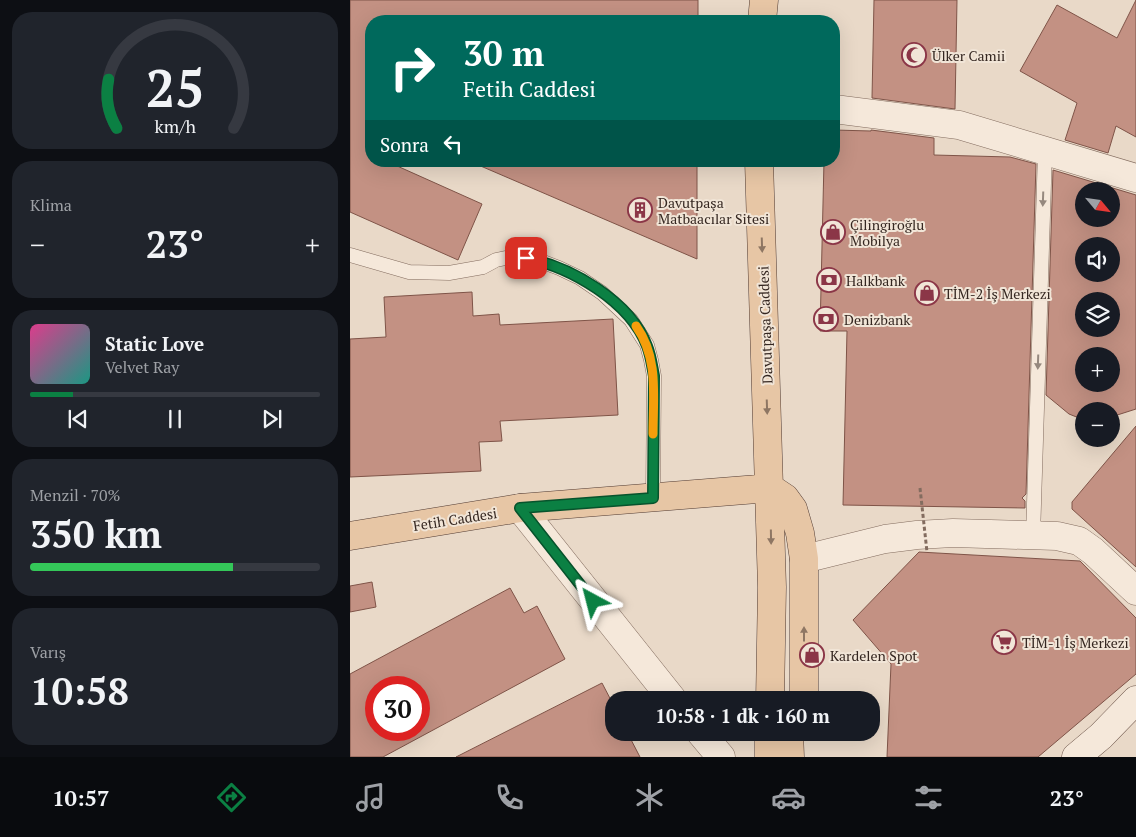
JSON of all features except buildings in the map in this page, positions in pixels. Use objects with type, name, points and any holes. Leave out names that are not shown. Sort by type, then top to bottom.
[{"type":"main road","points":[[763,15],[764,0]]},
{"type":"main road","name":"Davutpaşa Caddesi","points":[[759,167],[770,488],[772,587],[770,691]]},
{"type":"main road","points":[[770,488],[785,498],[793,509],[800,533],[804,559],[804,691]]},
{"type":"main road","name":"Fetih Caddesi","points":[[350,536],[520,508],[770,488]]},
{"type":"main road","points":[[770,672],[779,691]]},
{"type":"main road","points":[[769,741],[769,757]]},
{"type":"main road","points":[[789,741],[790,757]]},
{"type":"main road","points":[[804,741],[804,757]]},
{"type":"street","points":[[840,110],[959,125],[1136,178]]},
{"type":"street","points":[[520,508],[666,691]]},
{"type":"street","points":[[804,559],[885,539],[917,535],[953,533],[1057,536],[1079,541],[1093,551],[1136,591]]},
{"type":"street","points":[[1076,757],[1101,736],[1136,700]]},
{"type":"street","points":[[708,741],[721,757]]},
{"type":"lane","points":[[1033,536],[1045,150]]},
{"type":"lane","points":[[350,255],[409,272],[449,273],[483,267],[496,260],[515,256],[538,260],[559,268],[580,278],[602,293],[631,320],[647,345],[652,360],[654,376],[653,498]]},
{"type":"path","points":[[920,488],[927,552]]},
{"type":"slow traffic","points":[[636,326],[647,345],[652,360],[654,376],[653,434]]},
{"type":"place","name":"Ülker Camii","points":[[914,55]]},
{"type":"place","name":"Davutpaşa Matbaacılar Sitesi","points":[[640,210]]},
{"type":"place","name":"Çilingiroğlu Mobilya","points":[[833,232]]},
{"type":"place","name":"Halkbank","points":[[829,280]]},
{"type":"place","name":"TİM-2 İş Merkezi","points":[[927,293]]},
{"type":"place","name":"Denizbank","points":[[826,319]]},
{"type":"place","name":"TİM-1 İş Merkezi","points":[[1004,642]]},
{"type":"place","name":"Kardelen Spot","points":[[812,655]]},
{"type":"route","points":[[526,258],[538,260],[559,268],[580,278],[602,293],[622,310],[639,330],[652,360],[654,376],[653,498],[520,508],[593,601]]}]
